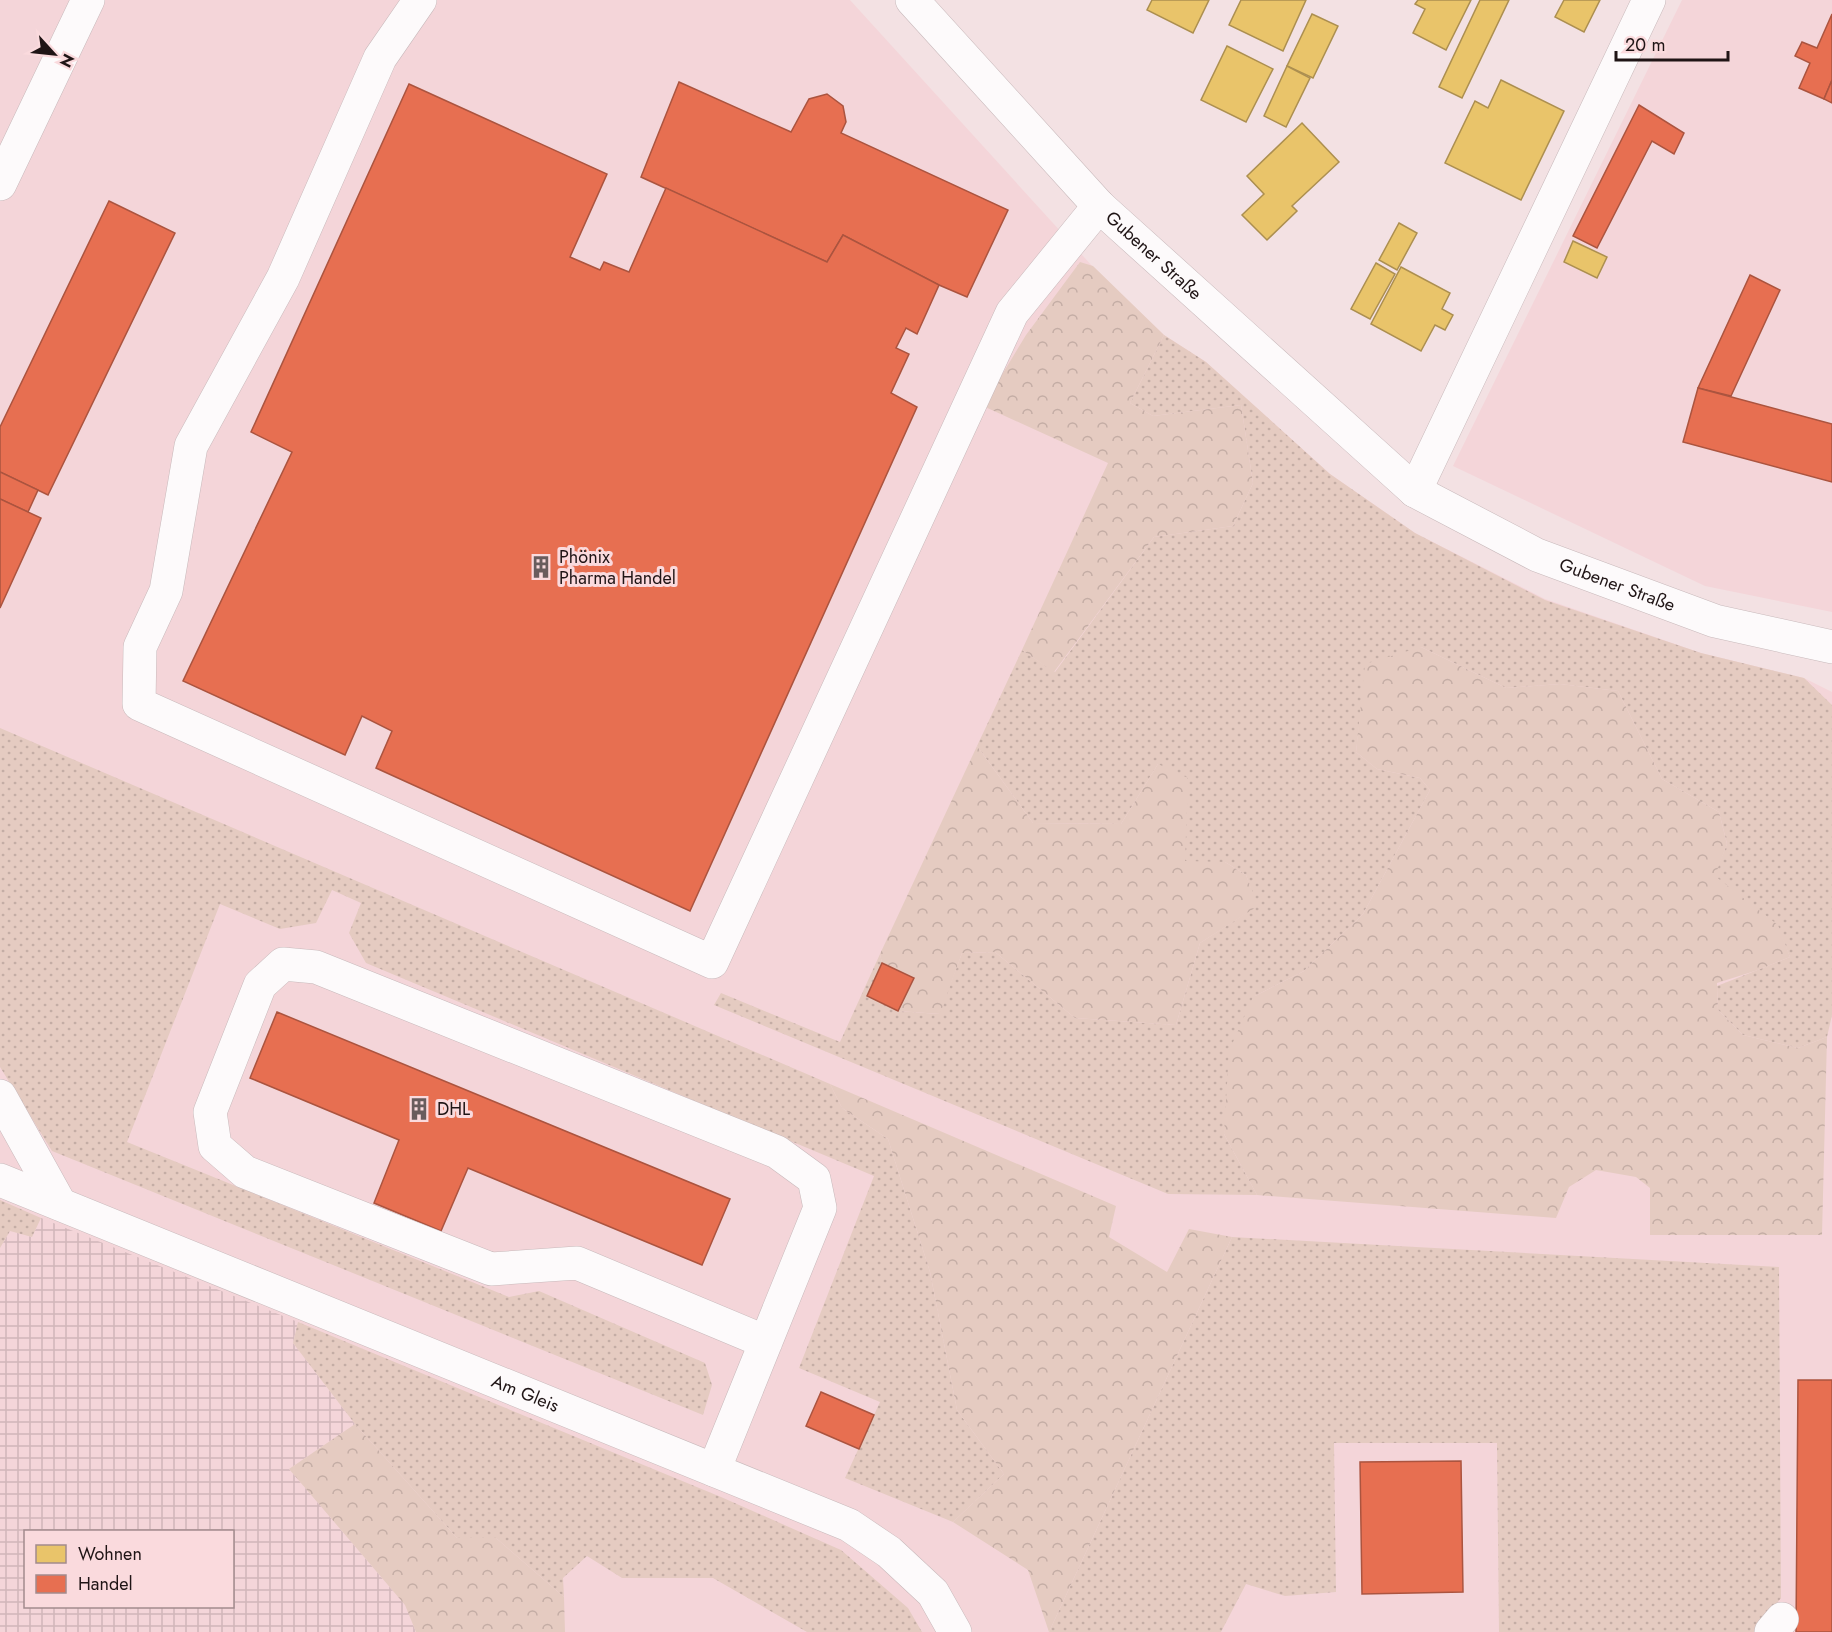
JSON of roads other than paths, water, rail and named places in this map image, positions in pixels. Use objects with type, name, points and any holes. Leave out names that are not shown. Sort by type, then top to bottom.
[{"type":"street","points":[[0,184],[88,0]]},
{"type":"street","points":[[420,0],[380,58],[282,278],[191,446],[166,591],[140,647],[139,704],[712,962],[1012,313],[1099,206]]},
{"type":"street","name":"Gubener Straße","points":[[912,0],[1099,206],[1415,491],[1538,555],[1604,580],[1715,621],[1832,647]]},
{"type":"street","points":[[1415,491],[1649,0]]},
{"type":"street","points":[[714,1470],[766,1342],[820,1208],[814,1179],[777,1152],[316,967],[283,964],[260,986],[210,1112],[215,1146],[245,1172],[491,1269],[577,1263],[766,1342]]},
{"type":"street","points":[[0,1096],[60,1204]]},
{"type":"street","name":"Am Gleis","points":[[0,1180],[849,1525],[889,1552],[933,1593],[955,1632]]},
{"type":"place","name":"Phönix Pharma Handel","points":[[541,567]]},
{"type":"place","name":"DHL","points":[[419,1109]]}]
